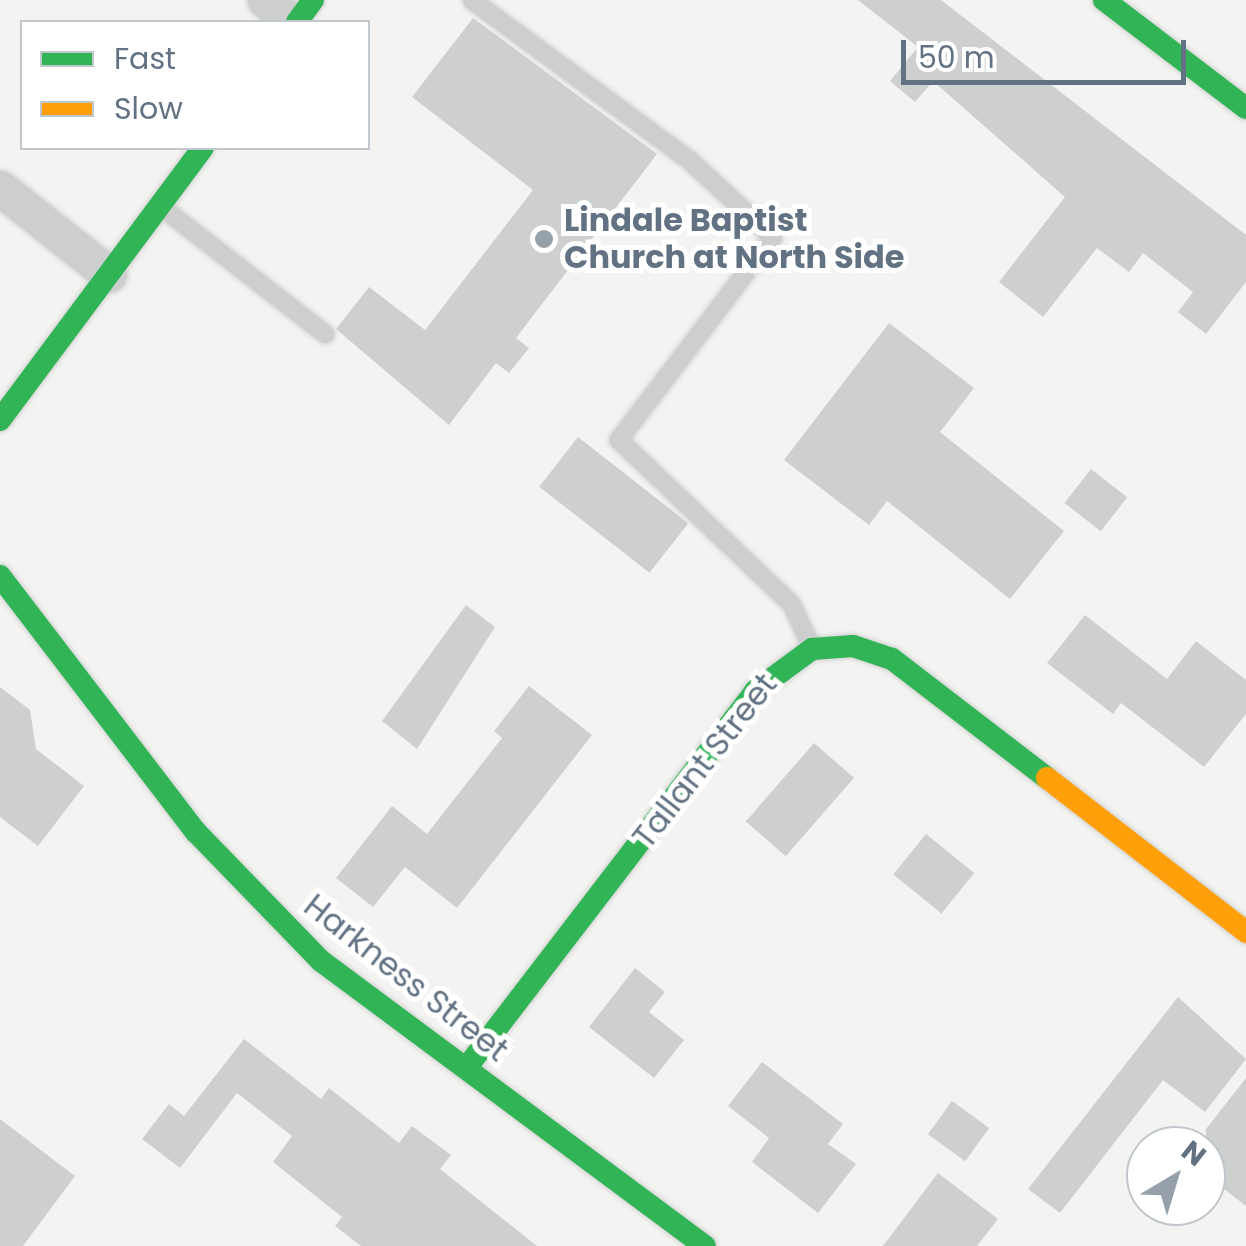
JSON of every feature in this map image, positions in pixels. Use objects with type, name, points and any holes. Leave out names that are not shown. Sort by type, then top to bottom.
[{"type":"street","points":[[265,0],[291,20]]},
{"type":"street","points":[[296,20],[313,0]]},
{"type":"street","points":[[1104,0],[1246,108]]},
{"type":"street","points":[[0,420],[202,150]]},
{"type":"street","points":[[0,188],[109,274]]},
{"type":"street","name":"Harkness Street","points":[[0,576],[260,903],[321,961],[705,1246]]},
{"type":"street","points":[[812,648],[853,646],[892,658],[1246,932]]},
{"type":"street","name":"Tallant Street","points":[[468,1067],[755,691],[812,648]]},
{"type":"lane","points":[[472,0],[688,160],[772,237],[619,440],[792,605],[812,648]]},
{"type":"lane","points":[[160,206],[325,334]]},
{"type":"building","points":[[858,0],[941,0],[1246,235],[1246,282],[1206,334],[1178,312],[1193,292],[1143,253],[1129,272],[1097,248],[1043,317],[999,282],[1065,197],[933,81],[915,102],[890,81],[918,47]]},
{"type":"building","name":"Lindale Baptist Church at North Side","points":[[473,18],[657,154],[516,338],[529,348],[509,373],[496,363],[449,425],[336,329],[369,287],[425,330],[533,190],[412,97]]},
{"type":"building","points":[[889,323],[974,388],[940,432],[1064,531],[1010,599],[887,501],[869,525],[784,460]]},
{"type":"building","points":[[578,437],[688,523],[650,573],[539,487]]},
{"type":"building","points":[[1091,469],[1127,497],[1101,531],[1065,503]]},
{"type":"building","points":[[466,605],[495,627],[417,749],[382,721]]},
{"type":"building","points":[[1085,615],[1167,679],[1196,641],[1246,680],[1246,714],[1204,767],[1121,703],[1113,714],[1047,663]]},
{"type":"building","points":[[529,686],[592,735],[457,908],[405,867],[373,907],[336,878],[392,806],[427,834],[502,738],[494,731]]},
{"type":"building","points":[[0,687],[30,710],[36,749],[84,786],[38,846],[0,817]]},
{"type":"building","points":[[814,743],[854,778],[786,856],[746,821]]},
{"type":"building","points":[[926,834],[974,873],[941,913],[893,874]]},
{"type":"building","points":[[635,968],[665,992],[649,1012],[684,1040],[654,1078],[589,1027]]},
{"type":"building","points":[[1178,997],[1246,1059],[1205,1112],[1163,1080],[1060,1213],[1028,1189]]},
{"type":"building","points":[[244,1039],[321,1099],[329,1088],[399,1143],[412,1126],[451,1155],[440,1169],[537,1246],[361,1246],[335,1226],[342,1217],[273,1162],[292,1136],[237,1093],[180,1168],[142,1139],[169,1104],[184,1116]]},
{"type":"building","points":[[762,1062],[843,1124],[828,1144],[856,1164],[818,1213],[752,1162],[769,1138],[728,1106]]},
{"type":"building","points":[[1246,1078],[1246,1206],[1226,1190],[1226,1126],[1208,1126]]},
{"type":"building","points":[[952,1101],[989,1128],[965,1161],[928,1134]]},
{"type":"building","points":[[0,1119],[75,1176],[23,1246],[0,1246]]},
{"type":"building","points":[[938,1173],[998,1219],[977,1246],[883,1246]]},
{"type":"traffic: fast","points":[[298,20],[313,0]]},
{"type":"traffic: fast","points":[[1104,0],[1246,108]]},
{"type":"traffic: fast","points":[[0,420],[202,150]]},
{"type":"traffic: fast","points":[[0,576],[196,832],[321,961],[705,1246]]},
{"type":"traffic: fast","points":[[467,1067],[755,691],[812,649],[853,646],[892,659],[1047,778]]},
{"type":"traffic: slow","points":[[1047,778],[1246,932]]},
{"type":"place","name":"Lindale Baptist Church at North Side","points":[[544,239]]}]
